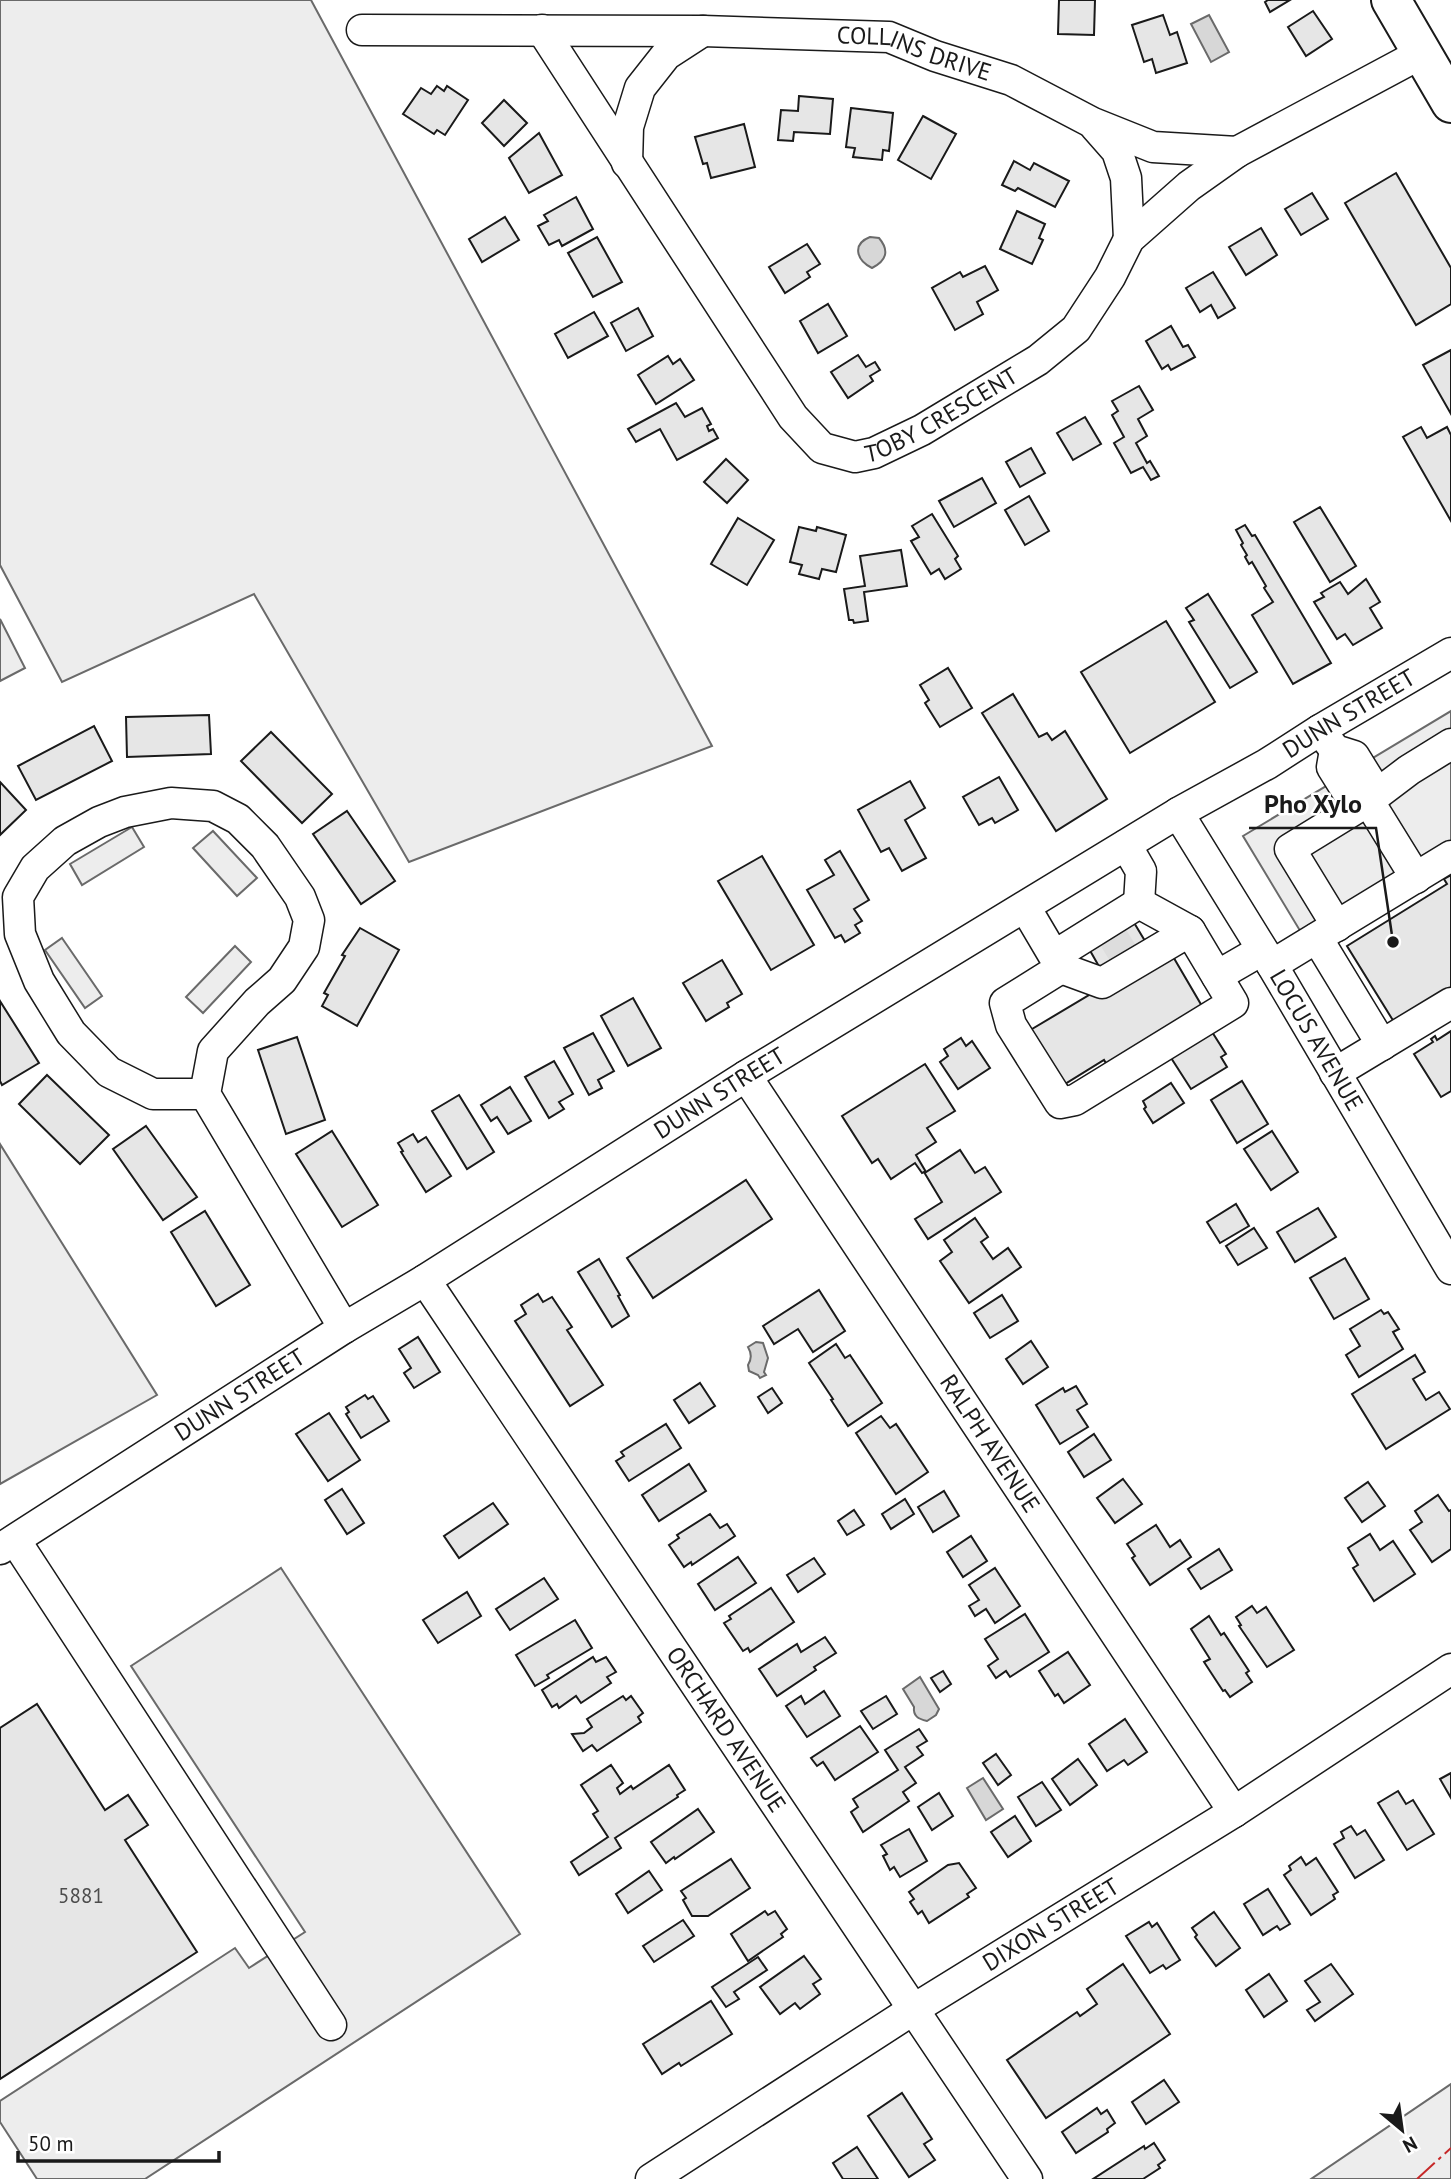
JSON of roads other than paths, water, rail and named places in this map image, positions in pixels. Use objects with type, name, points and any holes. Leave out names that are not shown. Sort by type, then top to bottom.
[{"type":"main road","points":[[1391,0],[1422,54],[1448,90]]},
{"type":"street","name":"COLLINS DRIVE","points":[[362,30],[703,31],[889,37],[935,57],[1011,80],[1093,123],[1153,147],[1237,152]]},
{"type":"street","name":"TOBY CRESCENT","points":[[542,30],[793,417],[822,448],[855,457],[874,453],[922,430],[1038,360],[1076,329],[1110,277],[1129,239],[1189,186],[1237,152]]},
{"type":"street","points":[[627,163],[628,127],[640,88],[666,55],[703,31]]},
{"type":"street","points":[[1237,152],[1422,54]]},
{"type":"street","name":"TOBY CRESCENT","points":[[1093,123],[1117,151],[1126,178],[1129,239]]},
{"type":"street","name":"DUNN STREET","points":[[8,1544],[344,1328],[425,1280],[746,1076],[1178,813],[1267,764],[1328,740],[1451,653]]},
{"type":"street","points":[[1328,740],[1354,756],[1371,785],[1367,799],[1416,878]]},
{"type":"street","points":[[1382,1045],[1290,849],[1451,744]]},
{"type":"street","points":[[205,1094],[153,1094],[109,1072],[71,1033],[39,981],[20,934],[18,897],[34,868],[65,841],[99,822],[125,812],[171,803],[213,806],[238,819],[265,846],[300,897],[309,920],[304,947],[282,980],[257,1002],[214,1051],[205,1094],[344,1328]]},
{"type":"street","name":"LOCUS AVENUE","points":[[1178,813],[1451,1269]]},
{"type":"street","points":[[1126,845],[1141,871],[1139,903],[1108,929],[1004,1003],[1011,1025],[1060,1103],[1075,1100],[1233,1003],[1190,931],[1139,903]]},
{"type":"street","points":[[1217,975],[1267,958],[1327,932],[1451,856]]},
{"type":"street","points":[[1025,906],[1058,962],[1102,983],[1130,964],[1190,931]]},
{"type":"street","points":[[1335,1073],[1451,1003]]},
{"type":"street","name":"RALPH AVENUE","points":[[746,1076],[1234,1812]]},
{"type":"street","name":"ORCHARD AVENUE","points":[[425,1280],[1027,2179]]},
{"type":"street","points":[[8,1544],[331,2025]]},
{"type":"street","name":"DIXON STREET","points":[[651,2179],[914,2009],[1234,1812],[1451,1670]]},
{"type":"tunnel","points":[[1111,934],[1129,963]]},
{"type":"place","name":"Pho Xylo","points":[[1393,942]]}]
